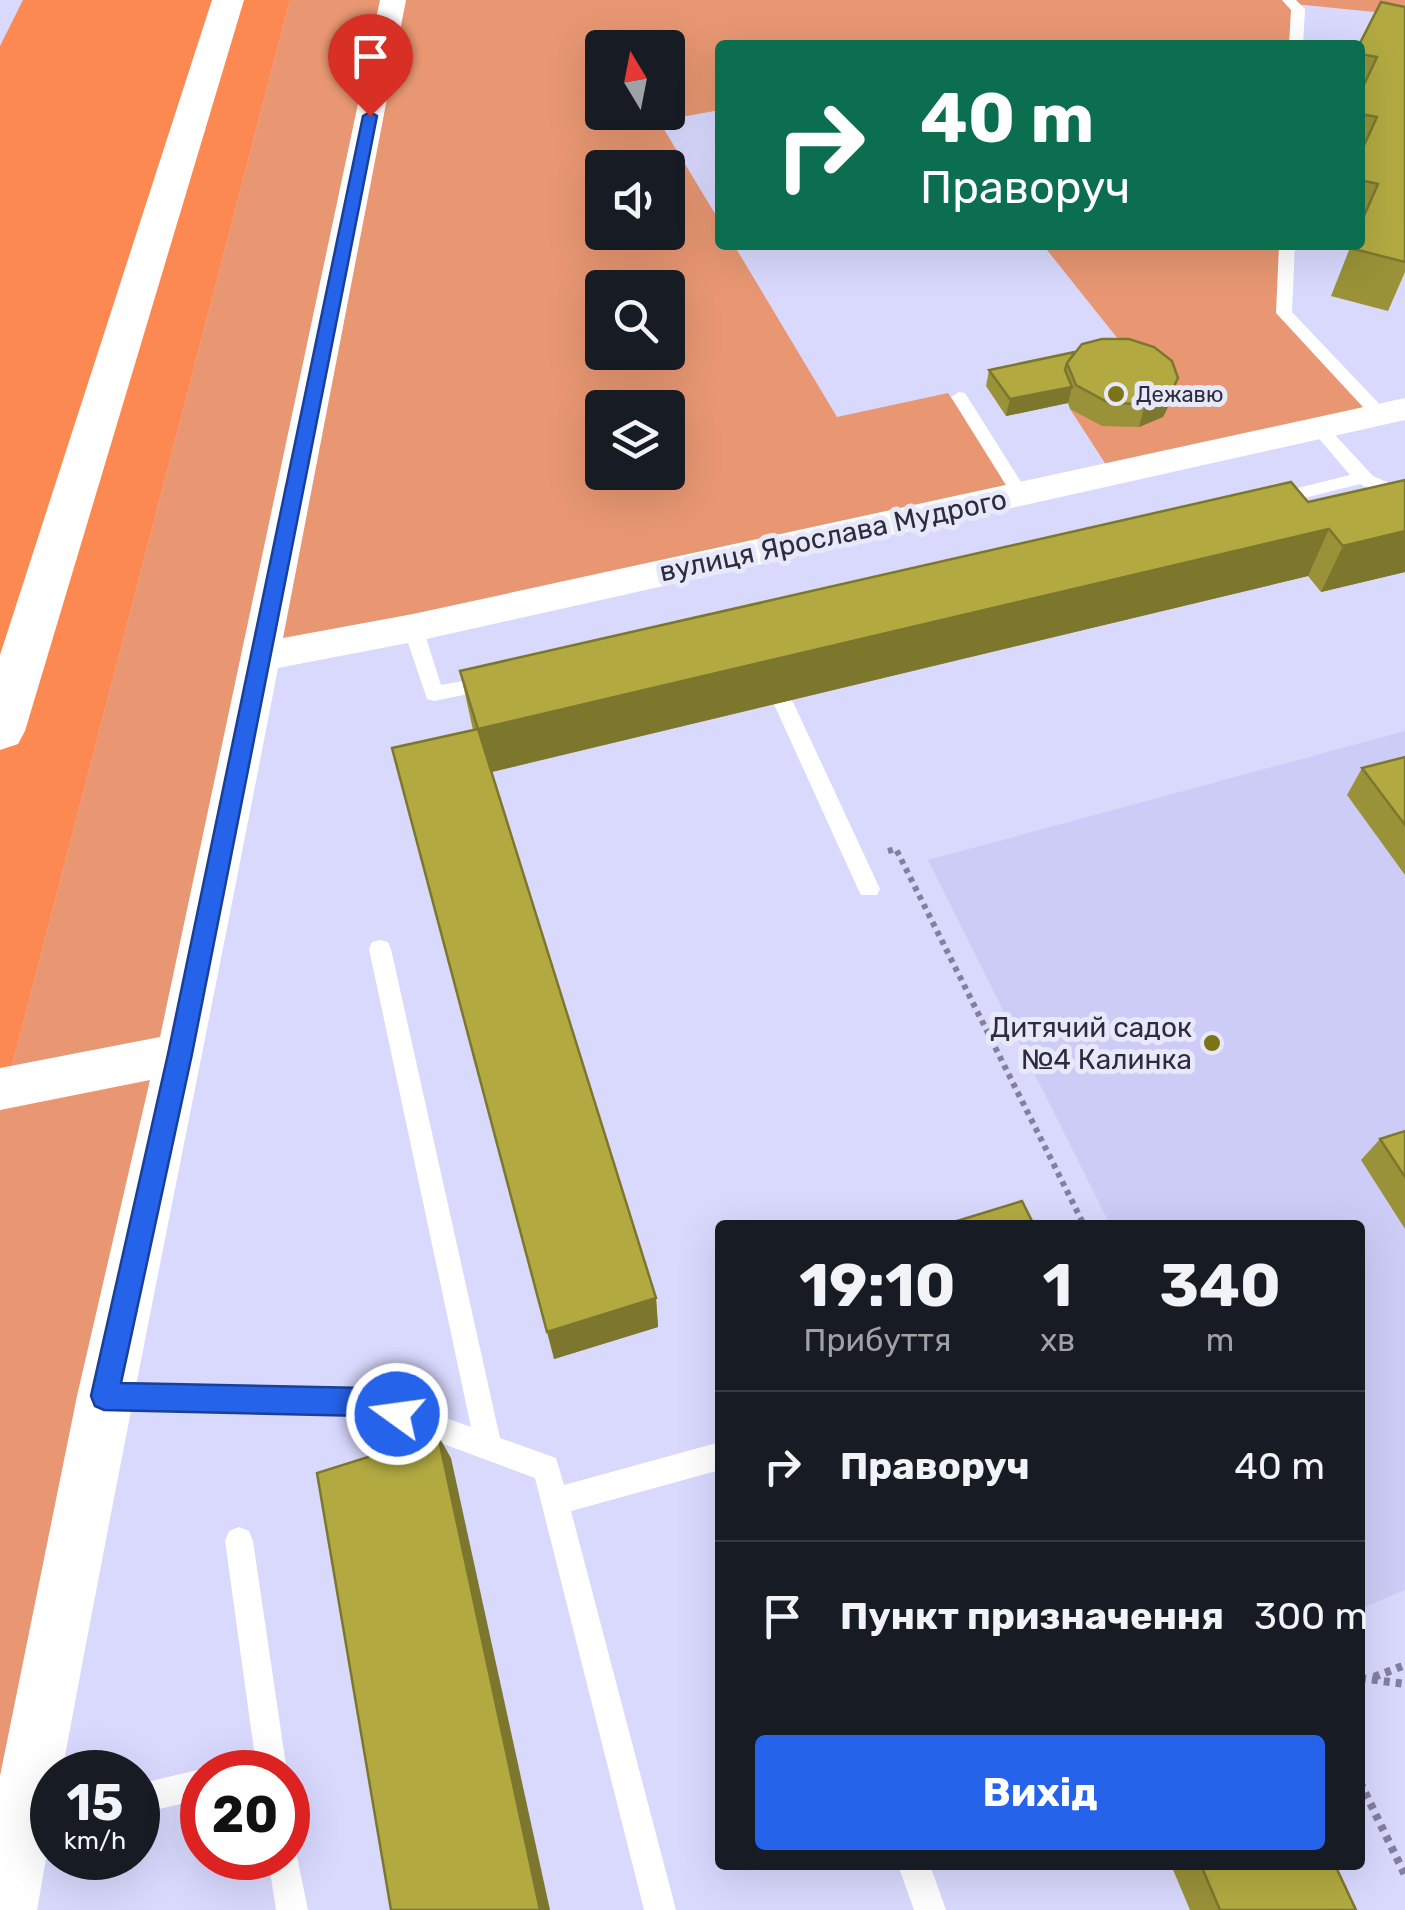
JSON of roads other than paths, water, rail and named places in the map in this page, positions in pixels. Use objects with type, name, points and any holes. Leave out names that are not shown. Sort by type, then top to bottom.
[{"type":"main road","points":[[0,730],[228,0]]},
{"type":"street","points":[[49,1750],[104,1396],[180,1054],[394,0]]},
{"type":"street","name":"вулиця Ярослава Мудрого","points":[[260,657],[412,628],[1392,412]]},
{"type":"street","points":[[0,1089],[180,1054]]},
{"type":"street","points":[[5,1910],[30,1844]]},
{"type":"lane","points":[[1288,0],[1298,9],[1296,40]]},
{"type":"lane","points":[[1287,250],[1284,313],[1392,412]]},
{"type":"lane","points":[[959,397],[1020,494]]},
{"type":"lane","points":[[1319,428],[1360,478],[1390,494],[1405,496]]},
{"type":"lane","points":[[1246,506],[1360,478]]},
{"type":"lane","points":[[412,628],[434,694],[508,679]]},
{"type":"lane","points":[[782,702],[869,889]]},
{"type":"lane","points":[[380,949],[489,1448]]},
{"type":"lane","points":[[104,1396],[366,1402],[546,1468],[660,1910]]},
{"type":"lane","points":[[554,1502],[715,1457]]},
{"type":"lane","points":[[239,1541],[262,1750]]},
{"type":"lane","points":[[916,1870],[930,1910]]},
{"type":"lane","points":[[287,1880],[292,1910]]},
{"type":"place","name":"Дежавю","points":[[1116,394]]},
{"type":"place","name":"Дитячий садок №4 Калинка","points":[[1212,1043]]}]
